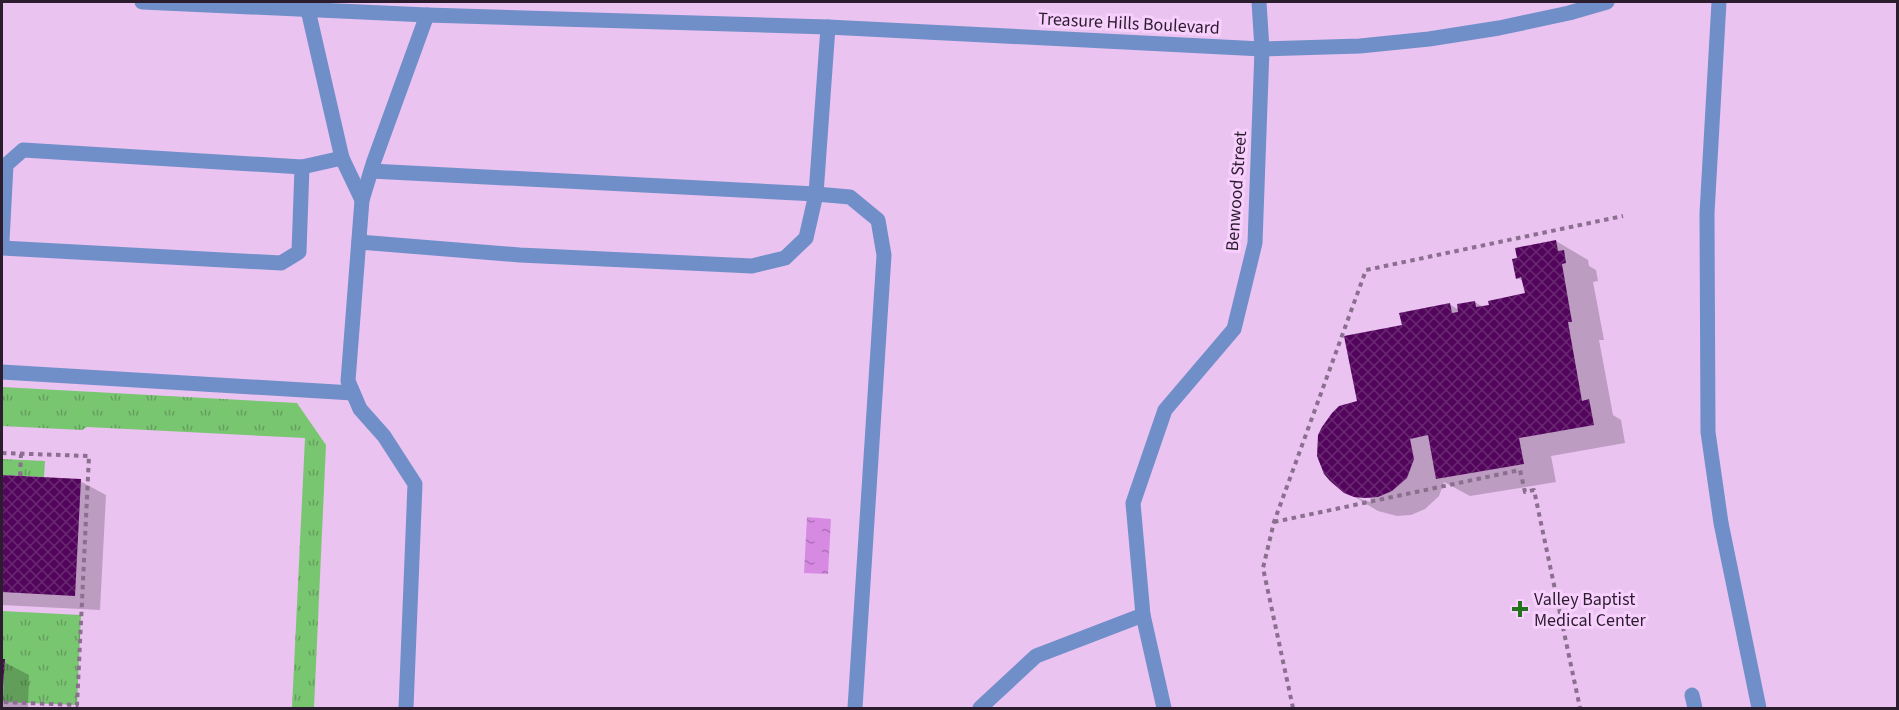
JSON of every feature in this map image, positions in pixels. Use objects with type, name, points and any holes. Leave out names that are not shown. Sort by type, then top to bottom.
[{"type":"street","name":"Treasure Hills Boulevard","points":[[142,2],[308,10],[355,7],[427,15],[828,27],[1262,49],[1360,46],[1429,39],[1569,13],[1607,2]]},
{"type":"street","name":"Benwood Street","points":[[1164,708],[1143,615],[1133,503],[1165,410],[1234,329],[1255,243],[1262,49],[1259,2]]},
{"type":"street","points":[[1719,2],[1707,213],[1708,432],[1721,523],[1759,708]]},
{"type":"street","points":[[308,10],[342,158],[362,200]]},
{"type":"street","points":[[406,708],[416,484],[384,436],[360,409],[348,381],[362,200],[427,15]]},
{"type":"street","points":[[359,242],[520,255],[752,266],[785,258],[806,238],[816,194],[828,27]]},
{"type":"street","points":[[2,241],[6,165],[23,150],[302,167],[342,158]]},
{"type":"street","points":[[2,248],[281,263],[299,252],[302,167]]},
{"type":"street","points":[[371,171],[850,197],[878,220],[884,255],[867,492],[855,708]]},
{"type":"street","points":[[2,372],[353,393]]},
{"type":"street","points":[[980,708],[1036,656],[1143,615]]},
{"type":"path","points":[[1293,708],[1263,568],[1274,522],[1366,270],[1623,216]]},
{"type":"path","points":[[2,453],[89,456],[77,705],[2,702]]},
{"type":"path","points":[[20,476],[21,454]]},
{"type":"path","points":[[1274,522],[1521,471],[1525,492],[1534,490],[1580,708]]},
{"type":"green space","points":[[2,387],[297,403],[326,445],[314,708],[292,708],[305,438],[87,427],[82,430],[2,426]]},
{"type":"green space","points":[[2,459],[45,461],[44,477],[2,475]]},
{"type":"green space","points":[[2,611],[81,615],[77,705],[3,702]]},
{"type":"water","points":[[807,517],[831,519],[828,574],[804,573]]},
{"type":"building","points":[[1556,240],[1558,251],[1564,250],[1566,263],[1562,264],[1572,322],[1568,322],[1582,401],[1589,399],[1594,425],[1519,438],[1524,464],[1436,479],[1428,435],[1410,439],[1414,459],[1407,478],[1392,491],[1378,497],[1354,497],[1344,493],[1330,481],[1324,474],[1317,456],[1318,435],[1339,406],[1357,401],[1344,336],[1402,325],[1399,313],[1450,303],[1452,313],[1458,312],[1457,304],[1475,301],[1476,307],[1489,305],[1488,301],[1525,293],[1521,277],[1516,279],[1512,259],[1517,258],[1515,248]]},
{"type":"building","points":[[2,475],[81,479],[75,596],[2,592]]},
{"type":"building","points":[[2,659],[5,659],[3,686],[2,686]]},
{"type":"place","name":"Valley Baptist Medical Center","points":[[1520,609]]}]
